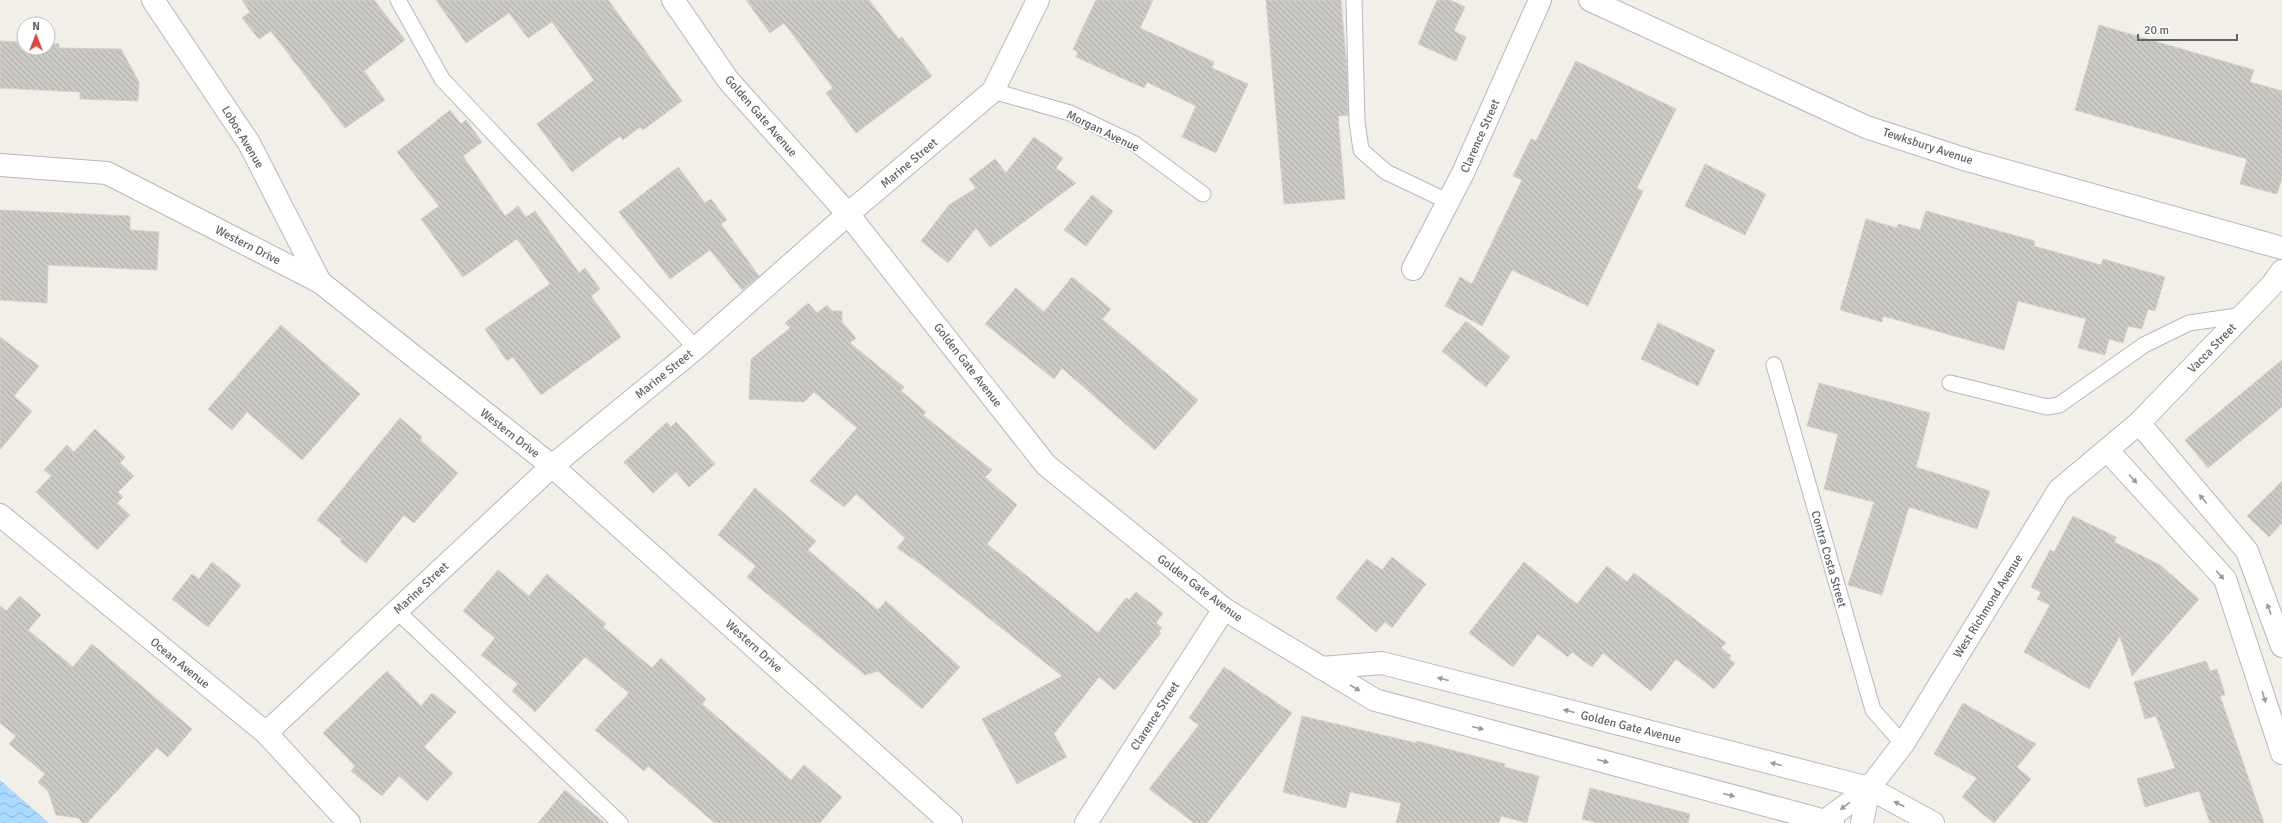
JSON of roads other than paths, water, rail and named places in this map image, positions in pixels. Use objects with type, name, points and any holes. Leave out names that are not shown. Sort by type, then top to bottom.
[{"type":"street","name":"Lobos Avenue","points":[[153,0],[249,143],[320,282]]},
{"type":"street","name":"Golden Gate Avenue","points":[[673,0],[728,80],[848,214],[1046,465],[1224,609],[1375,700],[1827,822]]},
{"type":"street","name":"Marine Street","points":[[266,733],[552,466],[696,348],[848,214],[993,92],[1038,0]]},
{"type":"street","name":"Clarence Street","points":[[1413,269],[1449,202],[1540,0]]},
{"type":"street","name":"Tewksbury Avenue","points":[[1590,0],[1866,127],[1967,160],[2282,248]]},
{"type":"street","name":"Western Drive","points":[[0,165],[107,173],[320,282],[552,466],[951,823]]},
{"type":"street","name":"Vacca Street","points":[[2139,423],[2244,315],[2272,285],[2282,271]]},
{"type":"street","name":"West Richmond Avenue","points":[[1875,781],[1902,744],[2059,490],[2139,423]]},
{"type":"street","points":[[2139,423],[2247,551],[2282,646]]},
{"type":"street","points":[[2107,450],[2225,579],[2282,753]]},
{"type":"street","name":"Ocean Avenue","points":[[0,515],[266,733],[349,823]]},
{"type":"street","name":"Clarence Street","points":[[1086,823],[1224,609]]},
{"type":"street","name":"Golden Gate Avenue","points":[[1321,668],[1382,664],[1875,781],[1933,823]]},
{"type":"street","points":[[1827,822],[1875,781]]},
{"type":"street","points":[[1862,823],[1875,781]]},
{"type":"lane","points":[[398,0],[442,79],[696,348]]},
{"type":"lane","points":[[1354,0],[1357,122],[1361,150],[1386,172],[1449,202]]},
{"type":"lane","name":"Morgan Avenue","points":[[993,92],[1070,113],[1135,144],[1203,194]]},
{"type":"lane","points":[[1950,383],[2047,407],[2059,405],[2144,345],[2189,323],[2244,315]]},
{"type":"lane","name":"Contra Costa Street","points":[[1774,365],[1872,710],[1902,744]]},
{"type":"lane","points":[[397,611],[620,823]]},
{"type":"water","points":[[0,780],[49,823],[0,823]]}]
